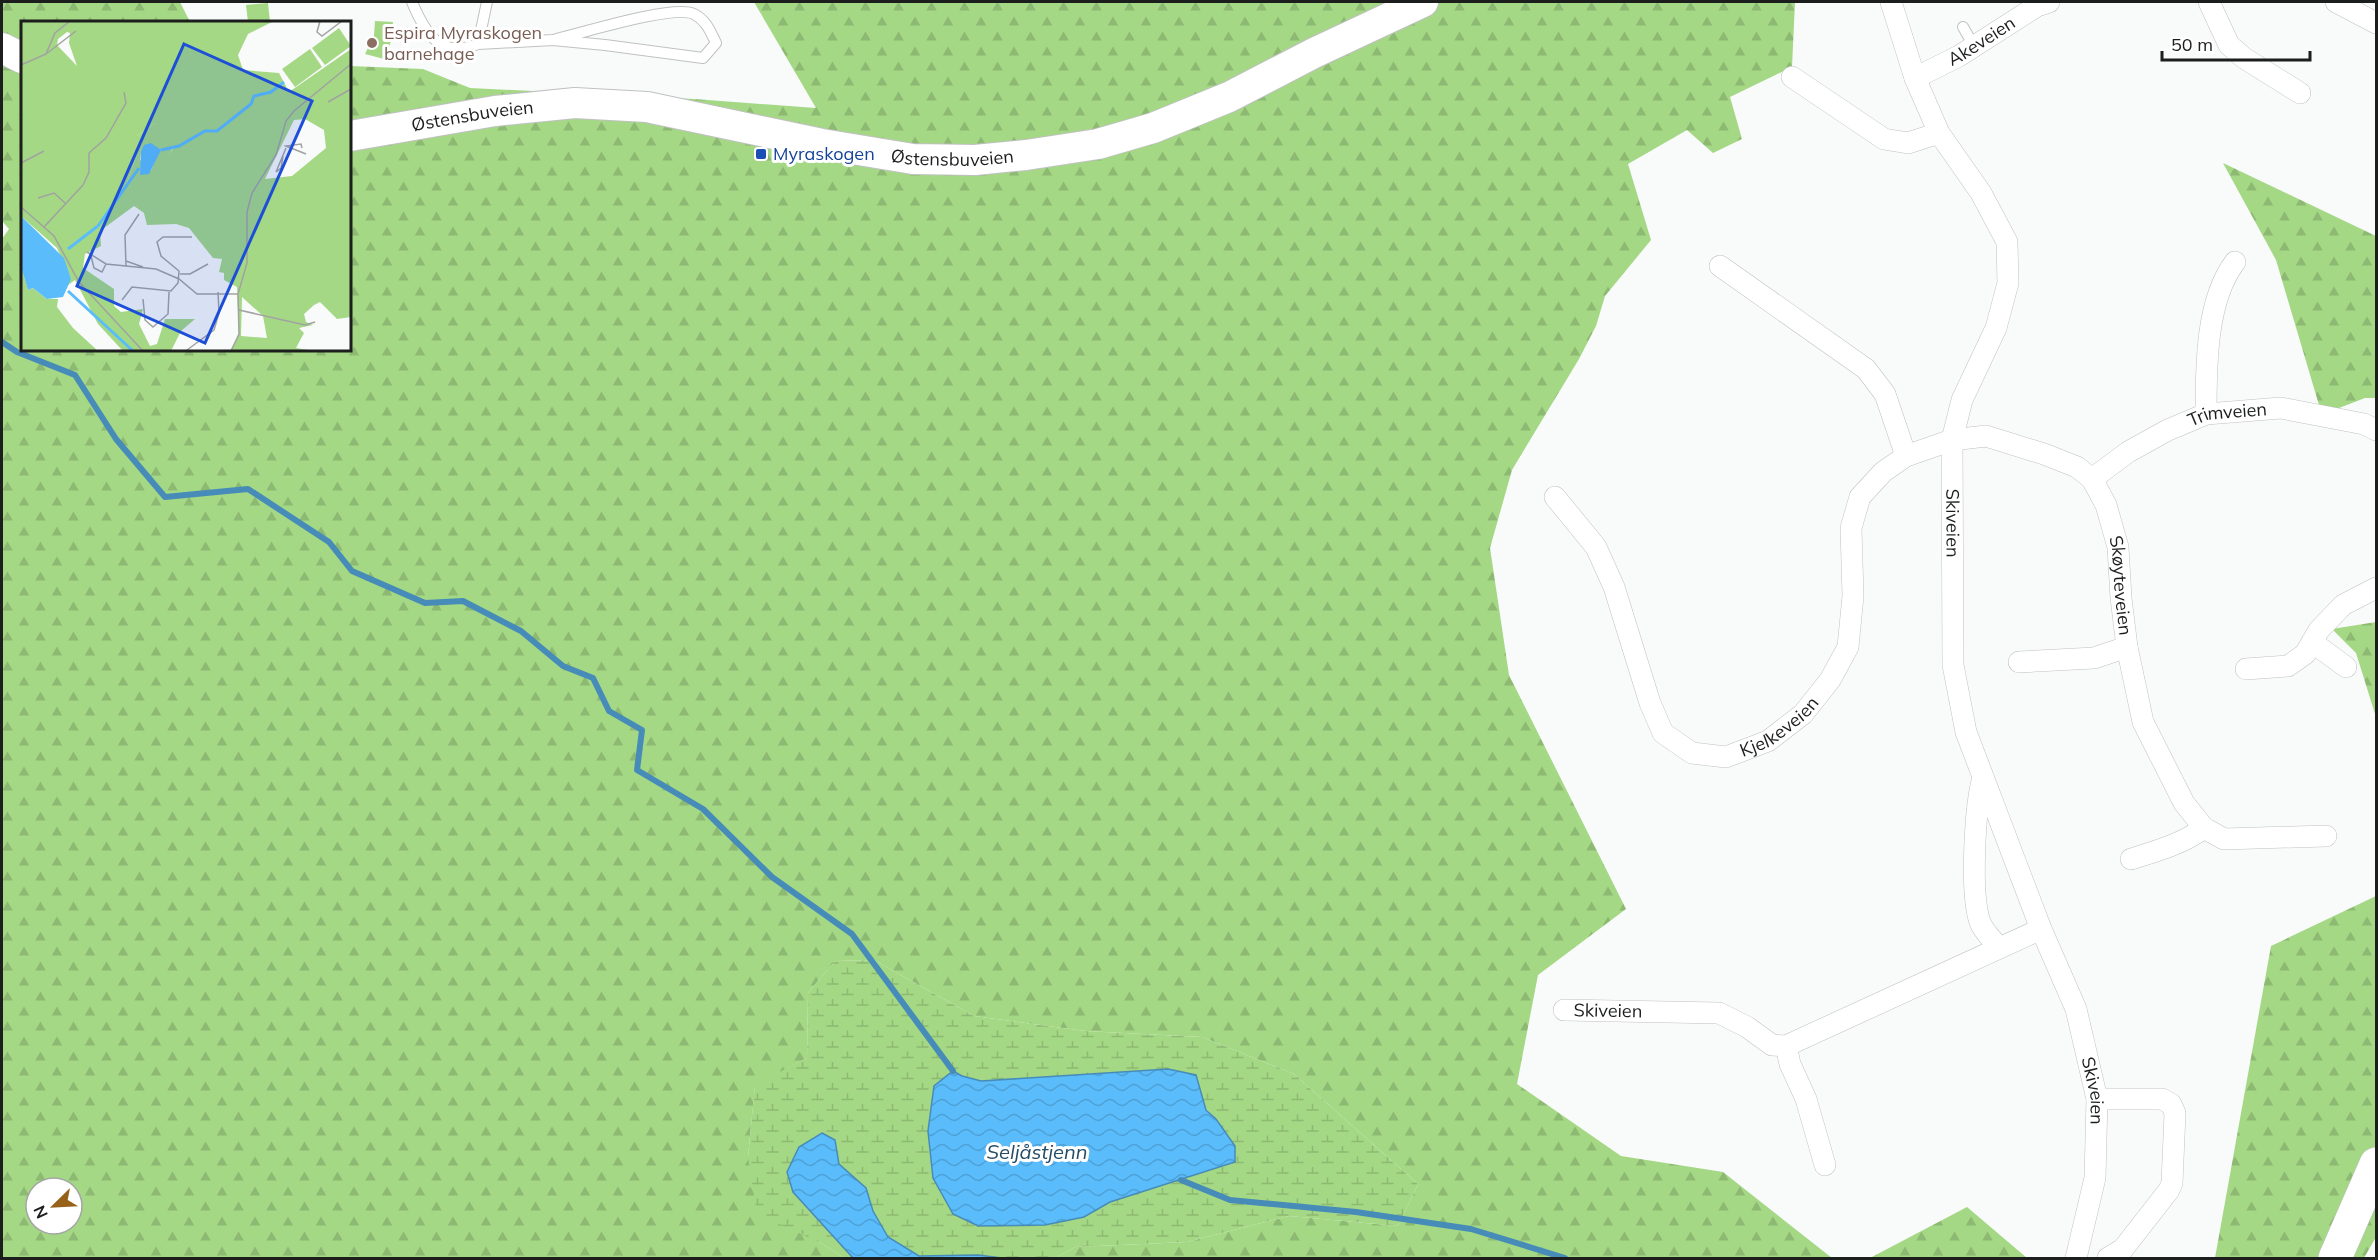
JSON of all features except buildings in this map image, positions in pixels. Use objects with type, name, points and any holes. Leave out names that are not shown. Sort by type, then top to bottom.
[{"type":"main road","name":"Østensbuveien","points":[[351,136],[495,111],[575,103],[647,107],[822,144],[913,159],[975,160],[1026,155],[1098,144],[1152,128],[1230,97],[1314,53],[1423,2]]},
{"type":"main road","points":[[2,48],[21,58]]},
{"type":"main road","points":[[2335,1258],[2376,1164]]},
{"type":"street","name":"Skiveien","points":[[1891,2],[1915,78],[1939,133],[1981,193],[2007,242],[2008,283],[1996,328],[1962,400],[1952,440],[1953,665],[1966,732],[2041,929],[2076,1009],[2097,1099],[2095,1178],[2077,1256]]},
{"type":"street","points":[[2209,2],[2229,45],[2244,58],[2300,93]]},
{"type":"street","points":[[2336,2],[2376,23]]},
{"type":"street","name":"Akeveien","points":[[1915,78],[1974,46],[2040,3]]},
{"type":"street","points":[[1792,77],[1884,139],[1908,143],[1939,133]]},
{"type":"street","points":[[2206,414],[2206,375],[2214,309],[2224,276],[2235,262]]},
{"type":"street","points":[[1720,266],[1866,369],[1885,394],[1906,456]]},
{"type":"street","name":"Trimveien","points":[[2092,479],[2128,452],[2168,430],[2206,414],[2281,408],[2364,424],[2376,430]]},
{"type":"street","points":[[1952,440],[1986,436],[2077,467],[2092,479]]},
{"type":"street","name":"Kjelkeveien","points":[[1555,497],[1596,547],[1614,587],[1650,703],[1663,733],[1692,753],[1726,757],[1768,741],[1803,714],[1830,680],[1848,647],[1853,596],[1851,528],[1860,497],[1883,472],[1906,456],[1952,440]]},
{"type":"street","name":"Skøyteveien","points":[[2092,479],[2106,506],[2118,547],[2127,647],[2143,722],[2184,803],[2204,828],[2224,839],[2326,836]]},
{"type":"street","points":[[2246,669],[2288,666],[2305,654],[2312,642],[2343,605],[2376,588]]},
{"type":"street","points":[[2312,642],[2346,667]]},
{"type":"street","points":[[2019,662],[2094,658],[2127,647]]},
{"type":"street","points":[[1983,777],[1976,846],[1975,904],[1980,925],[1999,948]]},
{"type":"street","points":[[2131,859],[2190,838],[2204,828]]},
{"type":"street","points":[[1826,1165],[1806,1099],[1790,1064],[1786,1046],[2041,929]]},
{"type":"street","name":"Skiveien","points":[[1564,1010],[1719,1013],[1747,1027],[1772,1045],[1786,1046]]},
{"type":"street","points":[[2097,1099],[2162,1099],[2171,1104],[2175,1113],[2172,1183],[2169,1190],[2123,1249],[2108,1258]]},
{"type":"street","points":[[2077,1256],[2101,1258]]},
{"type":"lane","points":[[412,2],[422,26],[438,44],[466,49],[478,44],[553,40],[703,58],[716,43],[707,23],[692,13],[667,12],[553,40]]},
{"type":"lane","points":[[478,44],[486,2]]},
{"type":"lane","points":[[1963,27],[1974,46]]},
{"type":"green space","points":[[2,2],[180,2],[190,21],[21,21],[21,351],[351,351],[351,66],[423,69],[470,88],[694,99],[816,108],[754,2],[1795,2],[1792,67],[1730,97],[1742,139],[1713,153],[1687,130],[1628,164],[1651,240],[1605,296],[1596,326],[1579,359],[1512,470],[1490,548],[1509,675],[1626,909],[1538,975],[1517,1084],[1621,1156],[1723,1172],[1832,1258],[1056,1258],[1075,1247],[1187,1242],[1289,1216],[1398,1226],[1418,1184],[1294,1074],[1202,1037],[1085,1031],[974,1016],[874,960],[835,961],[808,993],[807,1058],[755,1086],[748,1157],[819,1242],[844,1258],[2,1258],[2,239],[9,229],[2,221]]},
{"type":"green space","points":[[268,3],[270,21],[248,21],[246,5]]},
{"type":"green space","points":[[375,21],[393,22],[388,60],[365,54],[374,36]]},
{"type":"green space","points":[[2223,163],[2376,236],[2376,398],[2365,398],[2326,413],[2319,405],[2276,260]]},
{"type":"green space","points":[[2376,622],[2376,717],[2356,653],[2332,629]]},
{"type":"green space","points":[[2376,896],[2376,1237],[2364,1258],[2215,1258],[2271,946]]},
{"type":"green space","points":[[874,960],[974,1016],[1085,1031],[1202,1037],[1294,1074],[1418,1184],[1398,1226],[1289,1216],[1187,1242],[1075,1247],[1056,1258],[919,1256],[888,1237],[873,1211],[866,1188],[839,1164],[835,1140],[793,1192],[853,1258],[844,1258],[819,1242],[757,1214],[748,1157],[755,1085],[807,1058],[808,993],[835,961]],"holes":[[[1168,1069],[1216,1119],[1110,1202],[1084,1217],[953,1071],[981,1081]]]},
{"type":"green space","points":[[1967,1207],[2027,1258],[1870,1258]]},
{"type":"water","name":"Seljåstjenn","points":[[1168,1069],[1196,1075],[1206,1110],[1216,1119],[1235,1146],[1235,1162],[1110,1202],[1084,1217],[1045,1225],[978,1226],[953,1214],[933,1178],[928,1131],[934,1086],[953,1071],[981,1081]]},
{"type":"water","points":[[822,1133],[835,1140],[839,1164],[866,1188],[873,1211],[888,1237],[919,1256],[978,1255],[1002,1258],[853,1258],[793,1192],[787,1172],[799,1147]]},
{"type":"waterway","points":[[2,342],[17,352],[75,375],[116,439],[165,497],[248,489],[329,542],[352,571],[425,603],[463,601],[521,631],[563,666],[593,678],[609,711],[642,730],[637,770],[703,809],[772,877],[852,934],[953,1071]]},
{"type":"waterway","points":[[1181,1180],[1230,1200],[1356,1212],[1471,1229],[1565,1258]]},
{"type":"place","name":"Espira Myraskogen barnehage","points":[[372,43]]},
{"type":"place","name":"Myraskogen","points":[[761,154]]}]
